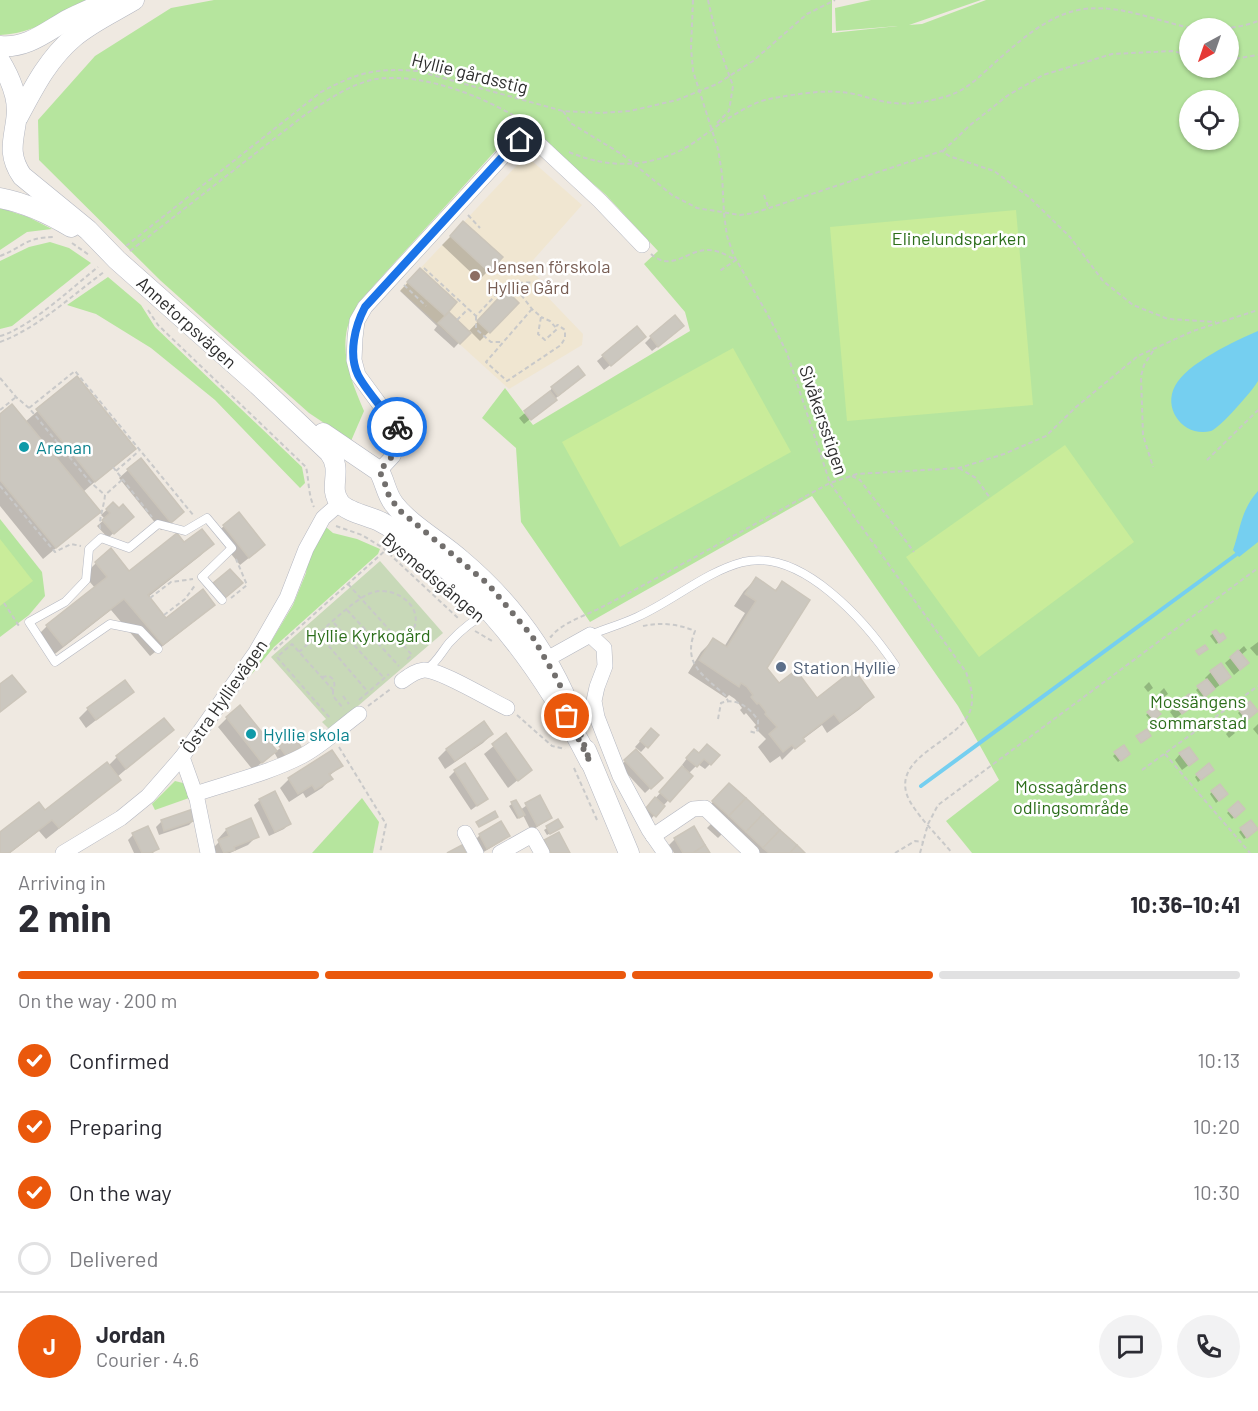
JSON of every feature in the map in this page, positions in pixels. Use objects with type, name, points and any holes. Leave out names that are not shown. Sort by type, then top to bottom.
[{"type":"main road","points":[[0,46],[19,45],[36,39],[85,12],[113,0]]},
{"type":"main road","points":[[14,128],[41,74],[59,50],[94,23],[134,0]]},
{"type":"main road","name":"Annetorpsvägen","points":[[0,61],[16,98],[11,144],[15,166],[22,176],[64,210],[117,261],[258,385],[329,452],[335,459],[337,468],[335,490],[340,503],[353,512],[362,513],[383,523],[409,540],[463,583],[512,637],[541,664],[573,712],[581,762],[629,853]]},
{"type":"main road","name":"Annetorpsvägen","points":[[0,158],[14,128]]},
{"type":"main road","name":"Annetorpsvägen","points":[[0,198],[17,201],[56,218],[117,261]]},
{"type":"main road","name":"Annetorpsvägen","points":[[258,385],[376,473],[399,510],[460,559],[496,592],[532,636],[541,664]]},
{"type":"main road","points":[[335,481],[339,473],[348,465],[356,462],[376,473],[380,503],[362,513]]},
{"type":"street","points":[[376,473],[393,456],[398,444],[397,428],[358,375],[354,360],[357,321],[365,307],[514,144],[526,139],[543,148],[600,201],[642,245]]},
{"type":"street","name":"Östra Hyllievägen","points":[[63,853],[148,796],[182,757],[256,652],[287,598],[306,549],[323,518],[340,503]]},
{"type":"street","points":[[541,664],[590,635],[604,648],[606,659],[594,701],[597,717],[620,776],[665,853]]},
{"type":"street","points":[[397,677],[425,670],[450,678],[507,708]]},
{"type":"street","points":[[195,794],[269,770],[302,756],[352,710]]},
{"type":"street","points":[[182,757],[195,794],[208,853]]},
{"type":"street","points":[[653,836],[693,809],[705,808],[752,853]]},
{"type":"street","points":[[465,833],[476,853]]},
{"type":"street","points":[[500,853],[532,835],[542,853]]},
{"type":"lane","points":[[158,649],[141,630],[110,624],[55,662],[29,622],[65,602],[86,579],[89,549],[101,538],[129,548],[158,524],[185,531],[207,518],[232,548],[202,577],[223,602]]},
{"type":"lane","points":[[590,635],[636,618],[718,571],[744,562],[767,561],[792,569],[817,582],[861,621],[895,665]]},
{"type":"lane","points":[[425,670],[436,662],[466,626],[490,612]]},
{"type":"path","name":"Sivåkersstigen","points":[[693,0],[691,48],[693,71],[712,129],[722,174],[727,236],[736,260],[769,317],[786,353],[830,483],[966,672],[972,694],[971,710],[963,723],[908,770],[904,783],[908,797],[952,853]]},
{"type":"path","points":[[708,0],[718,44],[733,86],[729,111],[712,129]]},
{"type":"path","name":"Hyllie gårdsstig","points":[[117,261],[321,92],[344,80],[371,71],[394,69],[418,71],[563,111],[600,113],[630,111],[677,100],[729,77],[770,47],[807,14],[835,0]]},
{"type":"path","points":[[567,152],[613,165],[634,164],[668,156],[689,146],[731,117],[766,100],[824,92],[843,92],[900,104],[921,103],[944,97],[959,92],[973,83],[1038,28],[1059,15],[1082,9],[1122,10],[1183,26],[1204,28],[1228,28],[1258,21]]},
{"type":"path","points":[[563,111],[572,124],[594,135],[672,195],[698,208],[740,215],[769,209],[942,151],[1007,96],[1043,75],[1112,54],[1179,53]]},
{"type":"path","points":[[1239,58],[1258,55]]},
{"type":"path","points":[[0,342],[13,338],[35,324],[306,114],[353,86],[376,79],[404,78],[427,82],[477,98],[518,117],[532,128]]},
{"type":"path","points":[[942,151],[949,156],[994,171],[1029,197],[1070,237],[1103,281],[1133,305],[1168,320],[1219,323]]},
{"type":"path","points":[[764,195],[769,209]]},
{"type":"path","points":[[459,204],[480,228]]},
{"type":"path","points":[[0,256],[28,240],[42,237],[61,239]]},
{"type":"path","points":[[67,240],[80,248],[117,261]]},
{"type":"path","points":[[642,245],[660,261],[668,262],[708,250],[736,260],[718,272]]},
{"type":"path","points":[[693,255],[696,259]]},
{"type":"path","points":[[0,336],[11,333],[31,320],[98,267]]},
{"type":"path","points":[[424,268],[476,316]]},
{"type":"path","points":[[502,342],[492,342],[476,329],[476,316],[507,283],[550,282]]},
{"type":"path","points":[[512,283],[540,317],[565,330],[565,338],[561,345],[507,381],[486,362],[532,309]]},
{"type":"path","points":[[404,286],[426,306]]},
{"type":"path","points":[[144,303],[158,325],[306,467],[312,505],[323,518]]},
{"type":"path","points":[[457,320],[468,309]]},
{"type":"path","points":[[552,637],[581,617],[830,483],[852,476],[881,472],[959,468],[1004,454],[1046,436],[1076,406],[1138,356],[1193,331],[1258,310]]},
{"type":"path","points":[[540,317],[538,334],[543,340],[553,334],[557,329],[556,326]]},
{"type":"path","points":[[1153,467],[1143,435],[1141,376],[1143,365],[1155,348]]},
{"type":"path","points":[[29,408],[75,371],[200,522]]},
{"type":"path","points":[[0,378],[29,408],[90,482],[105,495]]},
{"type":"path","points":[[0,410],[16,397]]},
{"type":"path","points":[[1206,460],[1258,410]]},
{"type":"path","points":[[116,471],[140,450]]},
{"type":"path","points":[[114,467],[158,524]]},
{"type":"path","points":[[959,468],[976,478],[990,498]]},
{"type":"path","points":[[852,476],[860,480],[914,552]]},
{"type":"path","points":[[101,538],[100,520],[105,505],[105,495],[123,479]]},
{"type":"path","points":[[0,486],[55,552],[71,544],[89,549]]},
{"type":"path","name":"Bysmedsgången","points":[[323,518],[337,527],[362,535],[386,550],[466,626],[499,647]]},
{"type":"path","points":[[223,602],[247,585],[232,548]]},
{"type":"path","points":[[274,651],[386,550]]},
{"type":"path","points":[[920,853],[928,824],[938,805],[1258,568]]},
{"type":"path","points":[[150,597],[170,580],[202,577]]},
{"type":"path","points":[[164,615],[186,600],[202,577]]},
{"type":"path","points":[[347,610],[399,666],[412,655],[348,584]]},
{"type":"path","points":[[299,652],[361,598],[371,593],[388,590],[405,600],[416,619],[411,634],[402,644]]},
{"type":"path","points":[[4,603],[21,629]]},
{"type":"path","points":[[333,622],[384,678]]},
{"type":"path","points":[[642,627],[670,624],[695,631],[691,644],[695,666],[725,695],[728,701]]},
{"type":"path","points":[[342,631],[327,644],[368,692]]},
{"type":"path","points":[[287,638],[333,690]]},
{"type":"path","points":[[292,644],[277,657],[332,729],[386,824],[380,853]]},
{"type":"path","points":[[322,677],[332,678],[335,687],[333,696],[352,710]]},
{"type":"path","points":[[352,710],[384,678],[397,677]]},
{"type":"path","points":[[339,716],[352,710],[397,677]]},
{"type":"path","points":[[1142,770],[1258,686]]},
{"type":"path","points":[[343,696],[352,710]]},
{"type":"path","points":[[718,719],[721,704],[728,701],[744,705],[753,712],[758,720],[756,733],[749,731]]},
{"type":"path","points":[[507,708],[552,746],[565,749]]},
{"type":"path","points":[[561,741],[568,755]]},
{"type":"path","points":[[1165,754],[1250,853]]},
{"type":"path","points":[[581,762],[598,822]]},
{"type":"path","points":[[895,853],[915,841],[924,842]]},
{"type":"shaded area","name":"Jensen förskola Hyllie Gård","points":[[532,161],[582,205],[527,267],[542,281],[538,287],[583,334],[582,345],[509,389],[400,290],[520,162]]},
{"type":"green space","points":[[0,0],[89,0],[35,27],[0,35]]},
{"type":"green space","points":[[214,0],[832,0],[832,33],[898,26],[836,31],[835,8],[871,0],[981,0],[909,25],[922,24],[986,0],[1258,0],[1258,853],[972,853],[946,821],[999,780],[958,706],[812,496],[590,622],[521,522],[516,448],[482,418],[505,388],[533,425],[690,331],[685,312],[644,264],[658,251],[606,195],[540,137],[526,134],[506,139],[358,303],[347,329],[346,350],[352,381],[364,411],[351,441],[309,413],[161,281],[39,160],[38,120],[95,56],[171,8]]},
{"type":"green space","points":[[0,208],[28,217],[52,229],[27,232],[0,250]]},
{"type":"green space","name":"Elinelundsparken","points":[[1016,210],[1033,405],[847,421],[830,227]]},
{"type":"green space","points":[[50,242],[69,248],[91,263],[12,326],[0,329],[0,261],[29,247]]},
{"type":"green space","points":[[108,277],[141,305],[155,327],[302,467],[305,483],[300,488],[215,400],[151,348],[96,314],[67,305]]},
{"type":"green space","points":[[733,348],[791,452],[620,547],[562,442]]},
{"type":"green space","points":[[1065,445],[1134,542],[979,657],[906,557]]},
{"type":"green space","points":[[0,519],[42,572],[45,596],[29,615],[0,637]]},
{"type":"green space","points":[[326,527],[333,533],[357,539],[380,549],[378,554],[274,647],[251,675],[293,605],[306,573],[308,557]]},
{"type":"green space","points":[[0,539],[33,581],[0,606]]},
{"type":"green space","name":"Hyllie Kyrkogård","points":[[380,561],[443,633],[330,730],[322,722],[326,719],[271,657]]},
{"type":"green space","points":[[175,781],[187,787],[189,798],[155,810],[152,804]]},
{"type":"green space","points":[[362,798],[379,822],[373,853],[312,853]]},
{"type":"water","points":[[1258,331],[1258,381],[1255,385],[1215,429],[1201,432],[1185,426],[1178,420],[1171,404],[1175,386],[1181,377],[1200,361]]},
{"type":"water","points":[[1258,491],[1258,542],[1239,557],[1233,550],[1245,512]]},
{"type":"building","points":[[463,221],[503,257],[489,272],[450,236]]},
{"type":"building","points":[[420,268],[457,302],[445,316],[407,282]]},
{"type":"building","points":[[506,290],[519,303],[490,333],[477,321]]},
{"type":"building","points":[[449,312],[471,333],[460,344],[438,323]]},
{"type":"building","points":[[675,315],[684,326],[658,347],[650,336]]},
{"type":"building","points":[[637,326],[646,337],[611,366],[602,355]]},
{"type":"building","points":[[578,366],[585,375],[558,396],[551,387]]},
{"type":"building","points":[[77,376],[136,449],[95,482],[36,409]]},
{"type":"building","points":[[550,391],[557,400],[531,420],[524,411]]},
{"type":"building","name":"Arenan","points":[[12,404],[101,512],[56,548],[0,480],[0,414]]},
{"type":"building","points":[[141,458],[184,512],[171,523],[127,469]]},
{"type":"building","points":[[113,502],[119,508],[123,504],[134,517],[114,534],[102,520],[110,513],[106,509]]},
{"type":"building","points":[[239,512],[265,545],[249,558],[223,525]]},
{"type":"building","points":[[202,529],[214,544],[148,595],[166,618],[203,589],[215,605],[163,645],[124,599],[63,646],[46,625],[107,577],[95,562],[111,548],[129,571],[177,533],[184,542]]},
{"type":"building","points":[[230,569],[243,583],[225,598],[213,583]]},
{"type":"building","points":[[756,577],[776,591],[782,581],[810,600],[767,668],[779,683],[796,670],[817,698],[854,669],[874,697],[840,722],[834,714],[803,738],[805,741],[795,749],[792,745],[783,752],[769,734],[777,727],[759,703],[757,704],[751,697],[753,695],[747,687],[741,683],[739,687],[699,660],[713,638],[727,647],[756,601],[745,594]]},
{"type":"building","points":[[1216,630],[1220,635],[1223,633],[1226,638],[1219,643],[1212,632]]},
{"type":"building","points":[[1205,645],[1208,649],[1199,655],[1196,651]]},
{"type":"building","points":[[1238,650],[1249,663],[1240,670],[1230,657]]},
{"type":"building","points":[[1221,663],[1231,677],[1220,685],[1210,671]]},
{"type":"building","points":[[12,675],[26,692],[0,712],[0,684]]},
{"type":"building","points":[[1207,679],[1215,689],[1205,697],[1197,686]]},
{"type":"building","points":[[125,680],[134,692],[96,720],[87,708]]},
{"type":"building","points":[[1189,694],[1196,704],[1182,714],[1175,705]]},
{"type":"building","points":[[1250,701],[1258,711],[1247,720],[1239,710]]},
{"type":"building","name":"Hyllie skola","points":[[240,705],[277,751],[262,763],[226,717]]},
{"type":"building","points":[[1154,706],[1161,714],[1154,720],[1147,712]]},
{"type":"building","points":[[164,718],[174,730],[126,769],[116,756]]},
{"type":"building","points":[[1165,719],[1169,725],[1161,730],[1157,724]]},
{"type":"building","points":[[484,721],[493,734],[455,761],[446,749]]},
{"type":"building","points":[[651,728],[659,735],[648,748],[640,741]]},
{"type":"building","points":[[1147,729],[1151,736],[1141,743],[1136,736]]},
{"type":"building","points":[[506,733],[532,770],[518,781],[492,744]]},
{"type":"building","points":[[294,736],[301,747],[286,756],[279,746]]},
{"type":"building","points":[[707,744],[720,755],[711,765],[704,759],[697,767],[686,758],[694,749],[699,753]]},
{"type":"building","points":[[1124,745],[1130,754],[1121,761],[1114,752]]},
{"type":"building","points":[[1189,747],[1198,759],[1189,766],[1179,753]]},
{"type":"building","points":[[636,749],[663,778],[651,789],[624,760]]},
{"type":"building","points":[[332,750],[343,766],[329,774],[333,779],[315,790],[312,785],[298,794],[288,778]]},
{"type":"building","points":[[107,762],[121,780],[59,828],[52,820],[9,853],[0,853],[0,832],[39,802],[45,810]]},
{"type":"building","points":[[465,763],[488,799],[477,806],[454,770]]},
{"type":"building","points":[[1209,763],[1214,770],[1201,780],[1196,774]]},
{"type":"building","points":[[682,766],[693,776],[670,802],[659,792]]},
{"type":"building","points":[[729,783],[746,798],[729,816],[712,801]]},
{"type":"building","points":[[1220,784],[1228,794],[1219,801],[1211,791]]},
{"type":"building","points":[[275,791],[291,824],[275,832],[259,799]]},
{"type":"building","points":[[540,795],[552,818],[537,826],[525,803]]},
{"type":"building","points":[[655,797],[665,806],[656,817],[646,808]]},
{"type":"building","points":[[746,798],[763,814],[746,832],[729,816]]},
{"type":"building","points":[[516,800],[525,815],[519,818],[511,802]]},
{"type":"building","points":[[1238,801],[1245,809],[1235,818],[1228,810]]},
{"type":"building","points":[[193,809],[196,820],[164,831],[161,820]]},
{"type":"building","points":[[495,811],[498,817],[479,827],[476,822]]},
{"type":"building","points":[[763,814],[780,830],[763,848],[746,832]]},
{"type":"building","points":[[251,818],[259,837],[234,847],[235,850],[224,853],[218,840],[229,836],[226,829]]},
{"type":"building","points":[[558,819],[563,827],[550,834],[546,826]]},
{"type":"building","points":[[1251,820],[1258,829],[1247,838],[1240,828]]},
{"type":"building","points":[[501,821],[510,836],[487,849],[479,834]]},
{"type":"building","points":[[148,826],[159,849],[150,853],[142,853],[132,833]]},
{"type":"building","points":[[694,826],[705,845],[693,853],[683,853],[674,838]]},
{"type":"building","points":[[780,830],[797,845],[790,853],[769,853],[763,848]]},
{"type":"building","points":[[559,832],[570,853],[551,853],[544,840]]},
{"type":"building","points":[[462,845],[466,853],[447,853]]},
{"type":"building","points":[[705,845],[710,853],[693,853]]},
{"type":"building","points":[[797,845],[805,853],[790,853]]},
{"type":"waterway","points":[[921,786],[1237,554]]},
{"type":"way so far","points":[[397,427],[398,444],[393,456],[379,471],[393,503],[488,584],[532,636],[547,659],[573,712],[590,762],[567,716]]},
{"type":"place","name":"Jensen förskola Hyllie Gård","points":[[475,276]]},
{"type":"place","name":"Arenan","points":[[24,447]]},
{"type":"place","name":"Station Hyllie","points":[[781,667]]},
{"type":"place","name":"Hyllie skola","points":[[251,734]]},
{"type":"route","points":[[397,427],[358,375],[354,360],[357,321],[365,307],[520,140]]},
{"type":"park label","name":"Mossängens sommarstad","points":[[1198,711]]},
{"type":"park label","name":"Mossagårdens odlingsområde","points":[[1071,796]]}]
